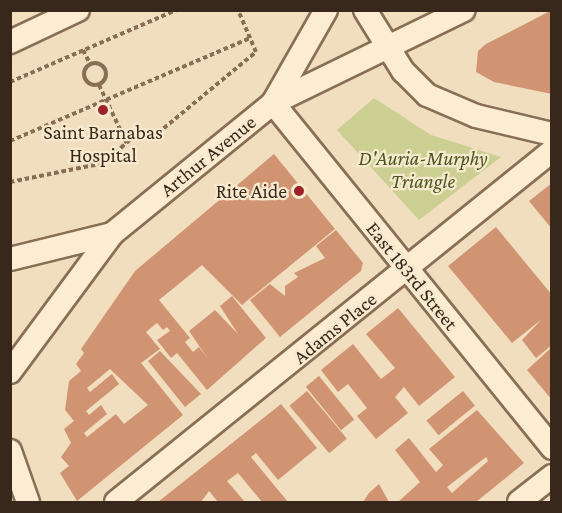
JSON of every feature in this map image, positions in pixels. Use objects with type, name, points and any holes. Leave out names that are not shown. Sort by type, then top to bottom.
[{"type":"street","points":[[10,42],[78,10]]},
{"type":"street","points":[[273,103],[326,10]]},
{"type":"street","points":[[365,10],[414,84],[446,107],[552,134]]},
{"type":"street","name":"Arthur Avenue","points":[[10,372],[112,234],[273,103],[464,10]]},
{"type":"street","name":"East 183rd Street","points":[[273,103],[552,448]]},
{"type":"street","name":"Adams Place","points":[[116,502],[552,151]]},
{"type":"street","points":[[10,259],[112,234]]},
{"type":"street","points":[[10,452],[28,502]]},
{"type":"street","points":[[519,502],[552,476]]},
{"type":"street","points":[[10,489],[28,502]]},
{"type":"path","points":[[10,82],[176,10]]},
{"type":"path","points":[[10,182],[104,163],[136,136],[153,137],[256,52],[238,10]]},
{"type":"path","points":[[10,141],[250,38]]},
{"type":"path","points":[[83,50],[90,64],[105,70],[99,85]]},
{"type":"path","points":[[90,64],[84,77],[99,85],[126,144]]},
{"type":"green space","name":"D'Auria-Murphy Triangle","points":[[374,98],[431,135],[501,157],[419,220],[337,130]]},
{"type":"building","points":[[552,10],[552,94],[494,82],[476,72],[478,51],[486,44]]},
{"type":"building","points":[[274,154],[335,229],[242,305],[202,265],[159,300],[190,338],[185,342],[193,352],[199,347],[208,359],[189,331],[215,310],[238,334],[220,306],[232,296],[266,338],[207,390],[177,353],[171,358],[157,340],[170,331],[167,327],[163,330],[157,323],[146,332],[160,349],[141,363],[183,415],[77,501],[60,473],[69,466],[61,457],[71,443],[64,429],[74,421],[65,410],[69,381],[81,371],[76,364],[84,353],[81,349],[135,271]],"holes":[[[110,369],[148,405],[124,424],[116,414],[87,437],[84,433],[107,414],[101,405],[89,415],[86,411],[119,384],[112,374],[90,392],[87,388]]]},
{"type":"building","points":[[552,183],[552,229],[529,201]]},
{"type":"building","points":[[496,227],[552,295],[552,345],[536,358],[522,340],[542,319],[512,343],[448,266]]},
{"type":"building","points":[[336,230],[363,263],[361,271],[280,337],[250,300],[270,284],[285,296],[285,286],[298,277],[294,273],[325,258],[316,246]]},
{"type":"building","points":[[398,308],[455,377],[419,406],[404,387],[395,397],[408,413],[376,439],[357,416],[367,408],[348,384],[338,392],[321,370],[353,344],[381,379],[395,368],[366,334]]},
{"type":"building","points":[[552,347],[552,400],[527,370]]},
{"type":"building","points":[[160,351],[201,394],[185,407],[148,361]]},
{"type":"building","points":[[319,376],[354,420],[341,430],[306,387]]},
{"type":"building","points":[[307,391],[347,438],[329,453],[289,406]]},
{"type":"building","points":[[463,391],[475,406],[438,435],[426,421]]},
{"type":"building","points":[[281,404],[317,448],[278,480],[256,453],[251,457],[288,502],[262,502],[238,473],[227,481],[245,502],[218,502],[209,491],[201,502],[158,502]]},
{"type":"building","points":[[477,410],[524,463],[476,502],[398,502],[420,482],[395,450],[409,438],[436,472],[443,465],[429,449]],"holes":[[[486,457],[488,461],[452,493],[447,487]]]},
{"type":"building","points":[[379,484],[389,502],[363,502],[369,493]]},
{"type":"place","name":"Saint Barnabas Hospital","points":[[103,110]]},
{"type":"place","name":"Rite Aide","points":[[299,191]]}]
